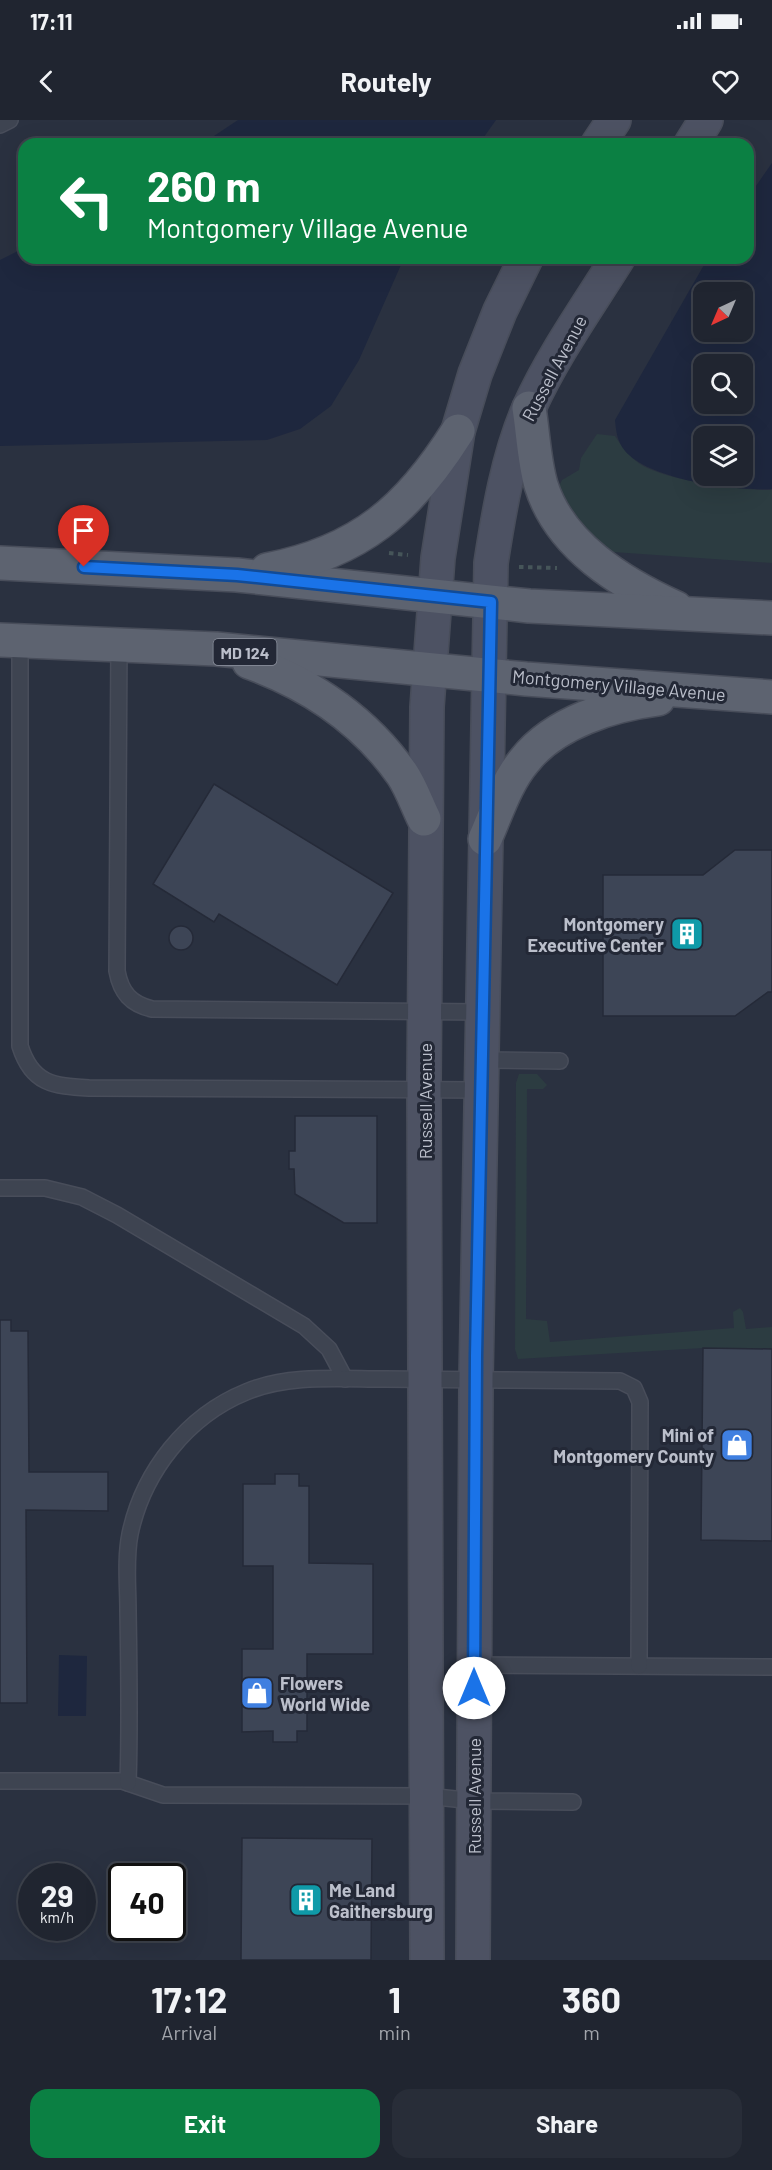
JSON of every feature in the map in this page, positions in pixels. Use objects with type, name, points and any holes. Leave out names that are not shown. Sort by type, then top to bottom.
[{"type":"main road","points":[[529,408],[541,485],[552,512],[569,536],[597,562],[639,591],[691,615]]},
{"type":"main road","points":[[237,575],[296,564],[354,540],[375,528],[405,501],[434,469],[458,431]]},
{"type":"main road","points":[[0,563],[237,575],[491,602],[772,618]]},
{"type":"main road","name":"Montgomery Village Avenue","points":[[10,640],[216,650],[429,670],[772,697]]},
{"type":"main road","points":[[216,650],[276,672],[324,698],[368,732],[403,775],[424,819]]},
{"type":"main road","points":[[485,839],[507,788],[525,760],[541,743],[586,716],[644,701],[712,693]]},
{"type":"street","points":[[602,138],[614,120]]},
{"type":"street","points":[[695,138],[706,120]]},
{"type":"street","name":"Russell Avenue","points":[[427,1960],[424,819],[429,670],[438,558],[458,431],[475,374],[495,321],[523,264]]},
{"type":"street","name":"Russell Avenue","points":[[473,1960],[476,1379],[491,564],[506,479],[529,408],[551,367],[614,264]]},
{"type":"lane","points":[[0,125],[10,120]]},
{"type":"lane","points":[[10,640],[20,1046],[32,1072],[44,1081],[59,1086],[89,1088],[424,1090],[481,1075],[560,1061]]},
{"type":"lane","points":[[119,644],[117,971],[119,984],[127,997],[139,1006],[152,1009],[482,1012]]},
{"type":"lane","points":[[0,1188],[63,1191],[109,1210],[304,1326],[328,1349],[345,1379]]},
{"type":"lane","points":[[128,1783],[128,1552],[134,1518],[149,1482],[173,1446],[189,1428],[225,1402],[247,1391],[274,1383],[345,1379],[620,1381],[634,1388],[638,1395],[639,1666]]},
{"type":"lane","points":[[474,1665],[772,1667]]},
{"type":"lane","points":[[0,1781],[128,1783],[163,1795],[427,1796],[474,1801],[573,1802]]},
{"type":"path","points":[[382,552],[415,556]]},
{"type":"path","points":[[530,577],[531,568]]},
{"type":"shaded area","points":[[597,434],[615,436],[632,458],[640,464],[651,470],[693,481],[693,486],[772,490],[772,563],[613,552],[582,524],[558,489],[562,480],[579,470],[581,458]]},
{"type":"shaded area","points":[[519,1074],[537,1074],[547,1085],[543,1089],[527,1089],[526,1319],[547,1321],[550,1342],[734,1328],[733,1312],[740,1308],[746,1329],[772,1327],[772,1349],[703,1348],[518,1359],[515,1349],[516,1083]]},
{"type":"water","points":[[238,120],[496,120],[483,138],[211,138]]},
{"type":"water","points":[[772,163],[772,489],[716,486],[753,486],[753,426],[693,426],[693,482],[653,469],[637,461],[622,447],[616,432],[615,420],[693,284],[693,342],[753,342],[753,282],[694,282],[705,264],[754,264],[754,189]]},
{"type":"water","points":[[18,251],[18,264],[401,264],[359,360],[331,406],[300,429],[267,440],[0,446],[0,260]]},
{"type":"water","points":[[59,1655],[87,1656],[86,1716],[58,1716]]},
{"type":"building","points":[[214,784],[393,893],[337,985],[219,914],[214,922],[153,884]]},
{"type":"building","name":"Montgomery Executive Center","points":[[735,850],[772,850],[772,992],[768,992],[735,1016],[603,1016],[603,875],[703,875]]},
{"type":"building","points":[[181,926],[190,929],[193,938],[190,947],[181,950],[172,947],[169,938],[172,929]]},
{"type":"building","points":[[295,1116],[377,1116],[377,1223],[344,1223],[295,1194],[294,1169],[289,1169],[289,1151],[295,1151]]},
{"type":"building","points":[[0,1320],[11,1320],[11,1331],[28,1331],[29,1472],[108,1472],[108,1511],[26,1510],[27,1703],[0,1703]]},
{"type":"building","name":"Mini of Montgomery County","points":[[703,1348],[772,1349],[772,1541],[701,1540]]},
{"type":"building","points":[[275,1474],[299,1474],[299,1486],[309,1486],[309,1563],[373,1564],[373,1654],[307,1654],[307,1731],[297,1731],[297,1742],[273,1742],[273,1731],[242,1732],[242,1649],[273,1649],[273,1566],[243,1566],[243,1484],[275,1484]]},
{"type":"building","name":"Me Land Gaithersburg","points":[[242,1838],[372,1839],[371,1960],[241,1960]]},
{"type":"place","name":"Montgomery Executive Center","points":[[687,934]]},
{"type":"place","name":"Mini of Montgomery County","points":[[737,1445]]},
{"type":"place","name":"Flowers World Wide","points":[[257,1693]]},
{"type":"place","name":"Me Land Gaithersburg","points":[[306,1900]]},
{"type":"route","points":[[84,567],[237,575],[491,602],[476,1356],[474,1688]]}]
